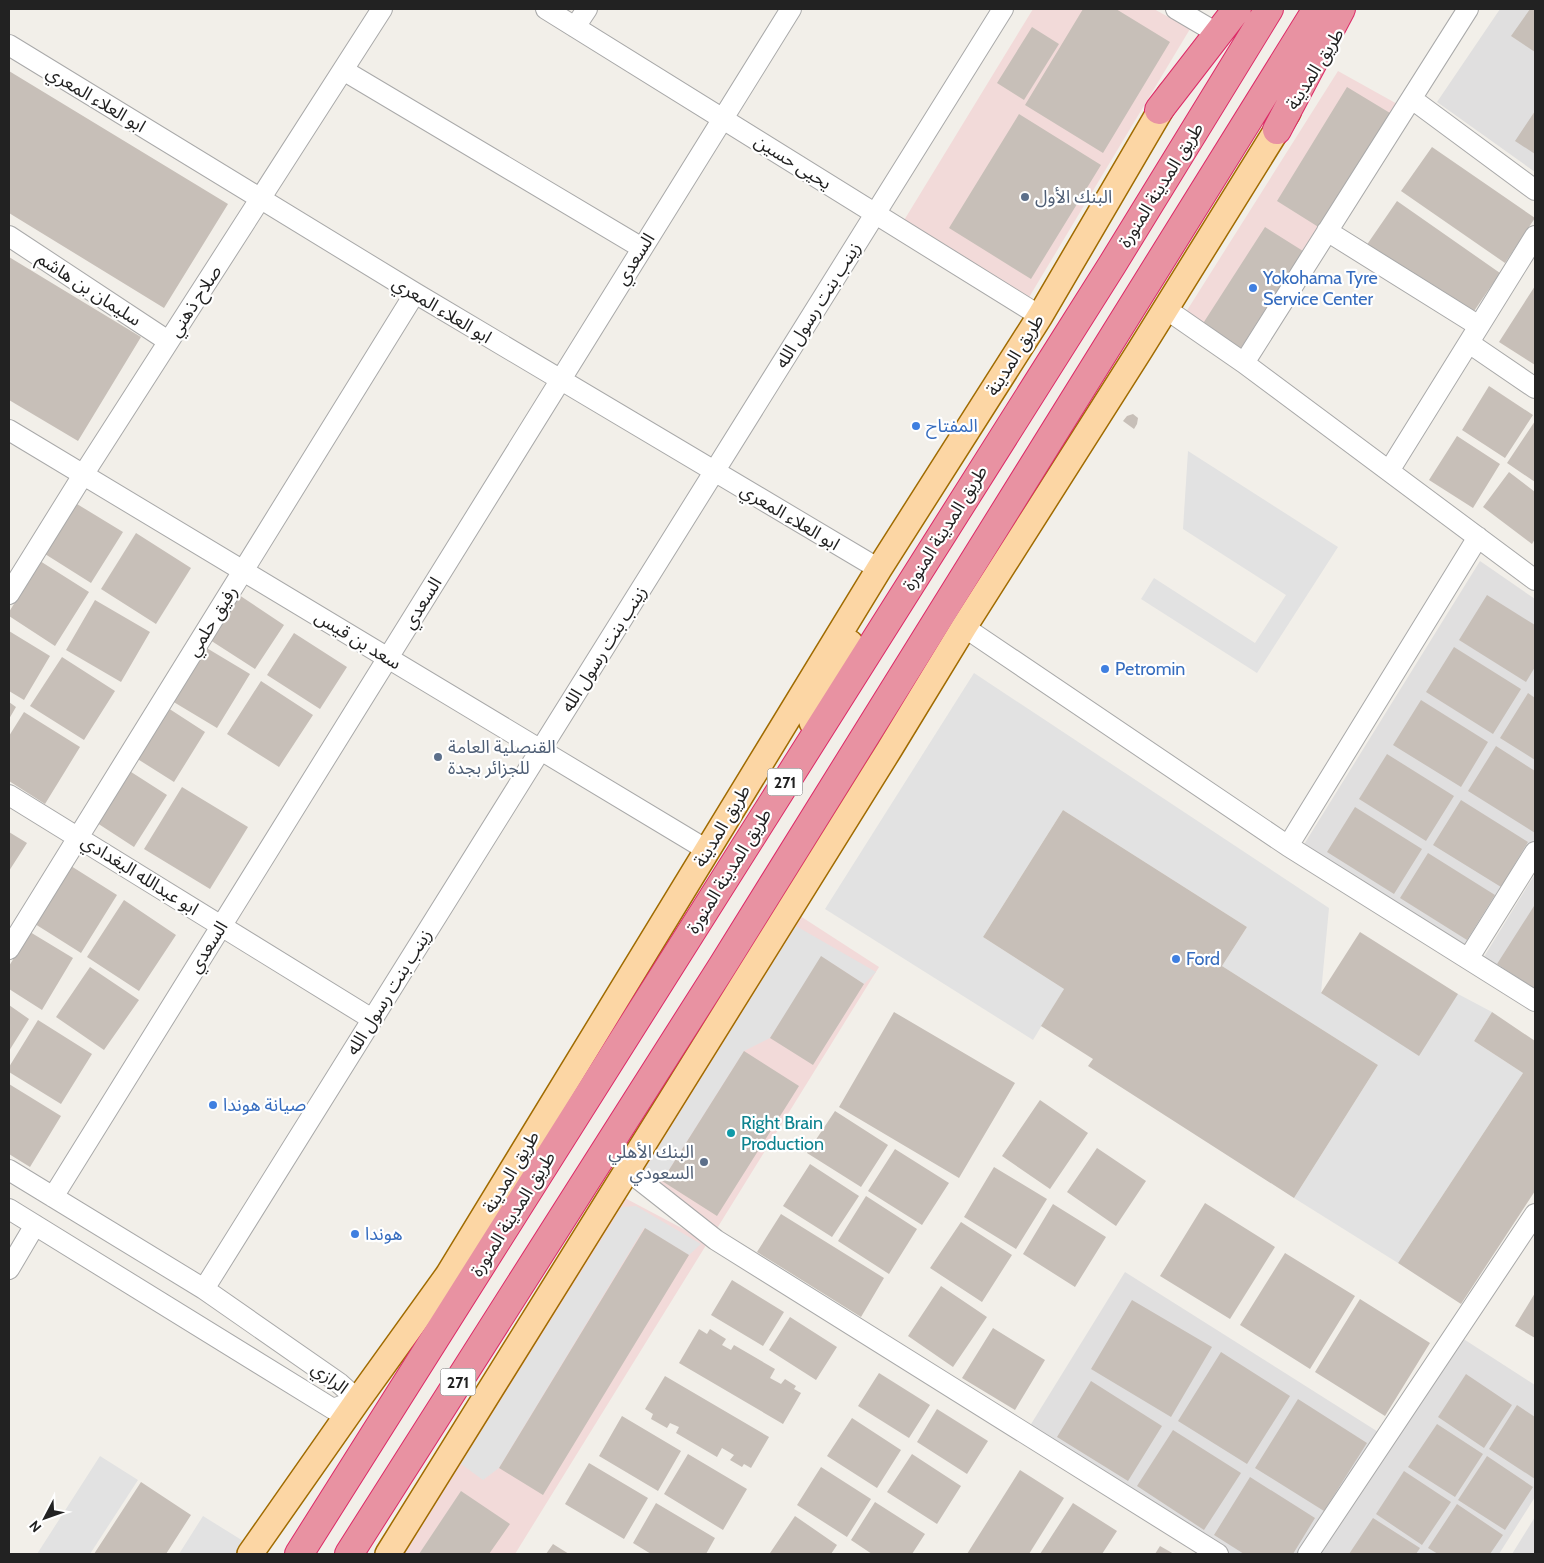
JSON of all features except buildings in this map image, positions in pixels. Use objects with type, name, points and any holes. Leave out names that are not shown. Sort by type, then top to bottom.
[{"type":"highway","points":[[1159,110],[1237,9]]},
{"type":"highway","name":"طريق المدينة المنورة","points":[[299,1554],[1112,265],[1269,9]]},
{"type":"highway","name":"271","points":[[349,1554],[854,755],[1317,9]]},
{"type":"highway","points":[[1277,130],[1341,9]]},
{"type":"highway","points":[[354,1554],[385,1497]]},
{"type":"main road","name":"طريق المدينة","points":[[388,1554],[889,750],[964,626],[1166,310],[1352,9]]},
{"type":"main road","name":"طريق المدينة","points":[[250,1554],[448,1275],[879,569],[1040,316],[1159,110],[1216,19]]},
{"type":"main road","points":[[779,792],[903,532]]},
{"type":"main road","points":[[632,1108],[889,750]]},
{"type":"main road","points":[[285,1554],[356,1464]]},
{"type":"street","name":"صلاح ذهني","points":[[9,594],[168,341],[382,9]]},
{"type":"street","name":"يحيى حسين","points":[[546,9],[1040,316]]},
{"type":"street","points":[[575,27],[587,9]]},
{"type":"street","name":"السعدي","points":[[53,1197],[790,9]]},
{"type":"street","name":"زينب بنت رسول الله","points":[[204,1289],[1003,9]]},
{"type":"street","points":[[1176,9],[1216,19]]},
{"type":"street","points":[[1244,363],[1468,9]]},
{"type":"street","name":"ابو العلاء المعري","points":[[9,45],[415,294],[879,569]]},
{"type":"street","points":[[343,70],[642,248]]},
{"type":"street","points":[[1412,99],[1535,190]]},
{"type":"street","points":[[1327,231],[1480,326]]},
{"type":"street","name":"سليمان بن هاشم","points":[[9,236],[168,341]]},
{"type":"street","points":[[1389,471],[1535,236]]},
{"type":"street","name":"رفيق حلمي","points":[[9,949],[415,294]]},
{"type":"street","points":[[1166,310],[1244,363],[1478,537],[1532,572]]},
{"type":"street","points":[[1469,343],[1535,388]]},
{"type":"street","name":"سعد بن قيس","points":[[9,430],[707,850]]},
{"type":"street","points":[[1288,846],[1478,537]]},
{"type":"street","points":[[964,626],[1288,846],[1535,1001]]},
{"type":"street","name":"ابو عبدالله البغدادي","points":[[9,794],[372,1019]]},
{"type":"street","points":[[1468,959],[1535,852]]},
{"type":"street","name":"الرازي","points":[[9,1170],[204,1289],[339,1383],[358,1400],[333,1409],[9,1209]]},
{"type":"street","points":[[627,1170],[716,1240],[1218,1554]]},
{"type":"street","points":[[1308,1554],[1535,1214]]},
{"type":"street","points":[[9,1269],[36,1225]]},
{"type":"street","points":[[108,1270],[125,1240]]},
{"type":"shaded area","points":[[1033,9],[1154,9],[1190,29],[1028,299],[903,222]]},
{"type":"shaded area","points":[[1500,9],[1535,9],[1535,172],[1437,102]]},
{"type":"shaded area","points":[[1338,71],[1399,105],[1243,356],[1186,312]]},
{"type":"shaded area","points":[[1188,451],[1338,547],[1257,673],[1141,599],[1154,578],[1255,643],[1286,595],[1183,529]]},
{"type":"shaded area","points":[[1480,561],[1535,599],[1535,839],[1466,949],[1303,846]]},
{"type":"shaded area","points":[[974,673],[1329,908],[1321,993],[1458,994],[1492,1012],[1474,1041],[1523,1073],[1398,1263],[1294,1198],[1378,1065],[1222,966],[1247,927],[1063,810],[983,937],[1064,989],[1033,1040],[825,909]]},
{"type":"shaded area","points":[[1535,874],[1535,993],[1482,960]]},
{"type":"shaded area","points":[[794,912],[879,967],[716,1230],[630,1175]]},
{"type":"shaded area","points":[[796,926],[876,972],[864,984],[822,957],[770,1038],[744,1051],[662,1181],[645,1169]]},
{"type":"shaded area","points":[[623,1197],[708,1242],[515,1554],[398,1554]]},
{"type":"shaded area","points":[[636,1206],[701,1244],[689,1255],[644,1228],[499,1468],[483,1480],[461,1464],[622,1207]]},
{"type":"shaded area","points":[[1125,1272],[1383,1435],[1302,1554],[1229,1554],[1028,1429]]},
{"type":"shaded area","points":[[1462,1338],[1535,1385],[1535,1497],[1499,1554],[1319,1554]]},
{"type":"shaded area","points":[[100,1456],[138,1480],[90,1554],[37,1554]]},
{"type":"shaded area","points":[[203,1516],[248,1544],[241,1554],[179,1554]]},
{"type":"shaded area","points":[[1535,1517],[1535,1554],[1512,1554]]},
{"type":"place","name":"البنك الأول","points":[[1025,197]]},
{"type":"place","name":"Yokohama Tyre Service Center","points":[[1253,288]]},
{"type":"place","name":"المفتاح","points":[[916,426]]},
{"type":"place","name":"Petromin","points":[[1105,669]]},
{"type":"place","name":"القنصلية العامة للجزائر بجدة","points":[[438,757]]},
{"type":"place","name":"Ford","points":[[1176,959]]},
{"type":"place","name":"صيانة هوندا","points":[[213,1105]]},
{"type":"place","name":"Right Brain Production","points":[[731,1133]]},
{"type":"place","name":"البنك الأهلي السعودي","points":[[704,1162]]},
{"type":"place","name":"هوندا","points":[[355,1234]]}]
